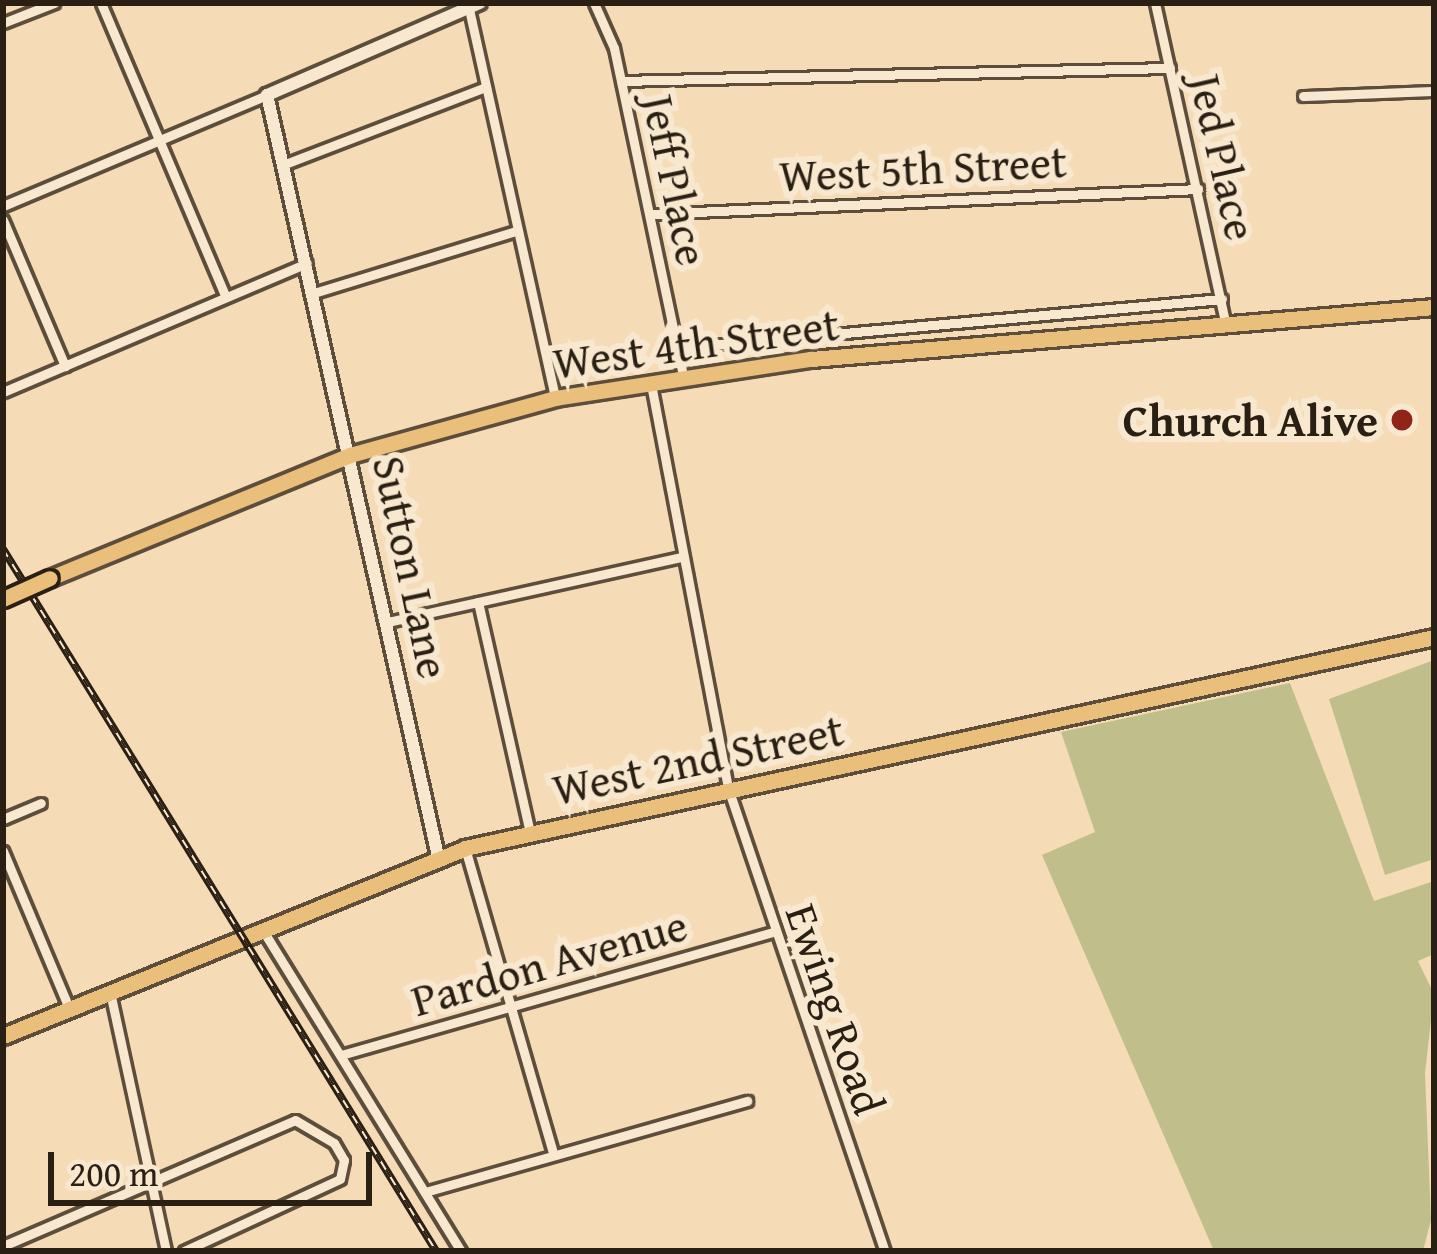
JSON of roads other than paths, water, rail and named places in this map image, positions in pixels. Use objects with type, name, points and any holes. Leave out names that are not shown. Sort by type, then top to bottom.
[{"type":"main road","name":"West 4th Street","points":[[3,598],[350,455],[554,398],[683,375],[1434,307]]},
{"type":"main road","name":"West 2nd Street","points":[[3,1036],[465,848],[1434,637]]},
{"type":"street","points":[[3,23],[54,3]]},
{"type":"street","points":[[101,3],[226,297]]},
{"type":"street","name":"Jeff Place","points":[[594,3],[621,81],[683,375]]},
{"type":"street","name":"Jed Place","points":[[1155,3],[1226,326]]},
{"type":"street","points":[[3,206],[474,6],[515,231],[554,398]]},
{"type":"street","points":[[621,81],[1170,68]]},
{"type":"street","points":[[285,164],[486,87]]},
{"type":"street","points":[[1303,96],[1434,91]]},
{"type":"street","points":[[3,392],[307,263],[267,94]]},
{"type":"street","name":"West 5th Street","points":[[652,214],[1198,189]]},
{"type":"street","points":[[3,220],[64,366]]},
{"type":"street","points":[[314,293],[515,231]]},
{"type":"street","name":"Sutton Lane","points":[[307,263],[438,856]]},
{"type":"street","name":"West 4th Street","points":[[678,348],[1222,299]]},
{"type":"street","name":"Ewing Road","points":[[651,380],[728,788],[884,1248]]},
{"type":"street","points":[[388,622],[682,557]]},
{"type":"street","points":[[478,602],[530,832]]},
{"type":"street","points":[[3,819],[41,802]]},
{"type":"street","points":[[465,848],[554,1152]]},
{"type":"street","points":[[3,851],[69,1008]]},
{"type":"street","points":[[262,928],[461,1251]]},
{"type":"street","name":"Pardon Avenue","points":[[340,1055],[775,932]]},
{"type":"street","points":[[110,991],[166,1251]]},
{"type":"street","points":[[425,1192],[747,1101]]},
{"type":"street","points":[[3,1246],[295,1120],[334,1143],[344,1160],[340,1179],[184,1251]]},
{"type":"street","points":[[869,1251],[884,1248]]},
{"type":"railway","points":[[3,549],[436,1251]]},
{"type":"place","name":"Church Alive","points":[[1402,420]]}]
